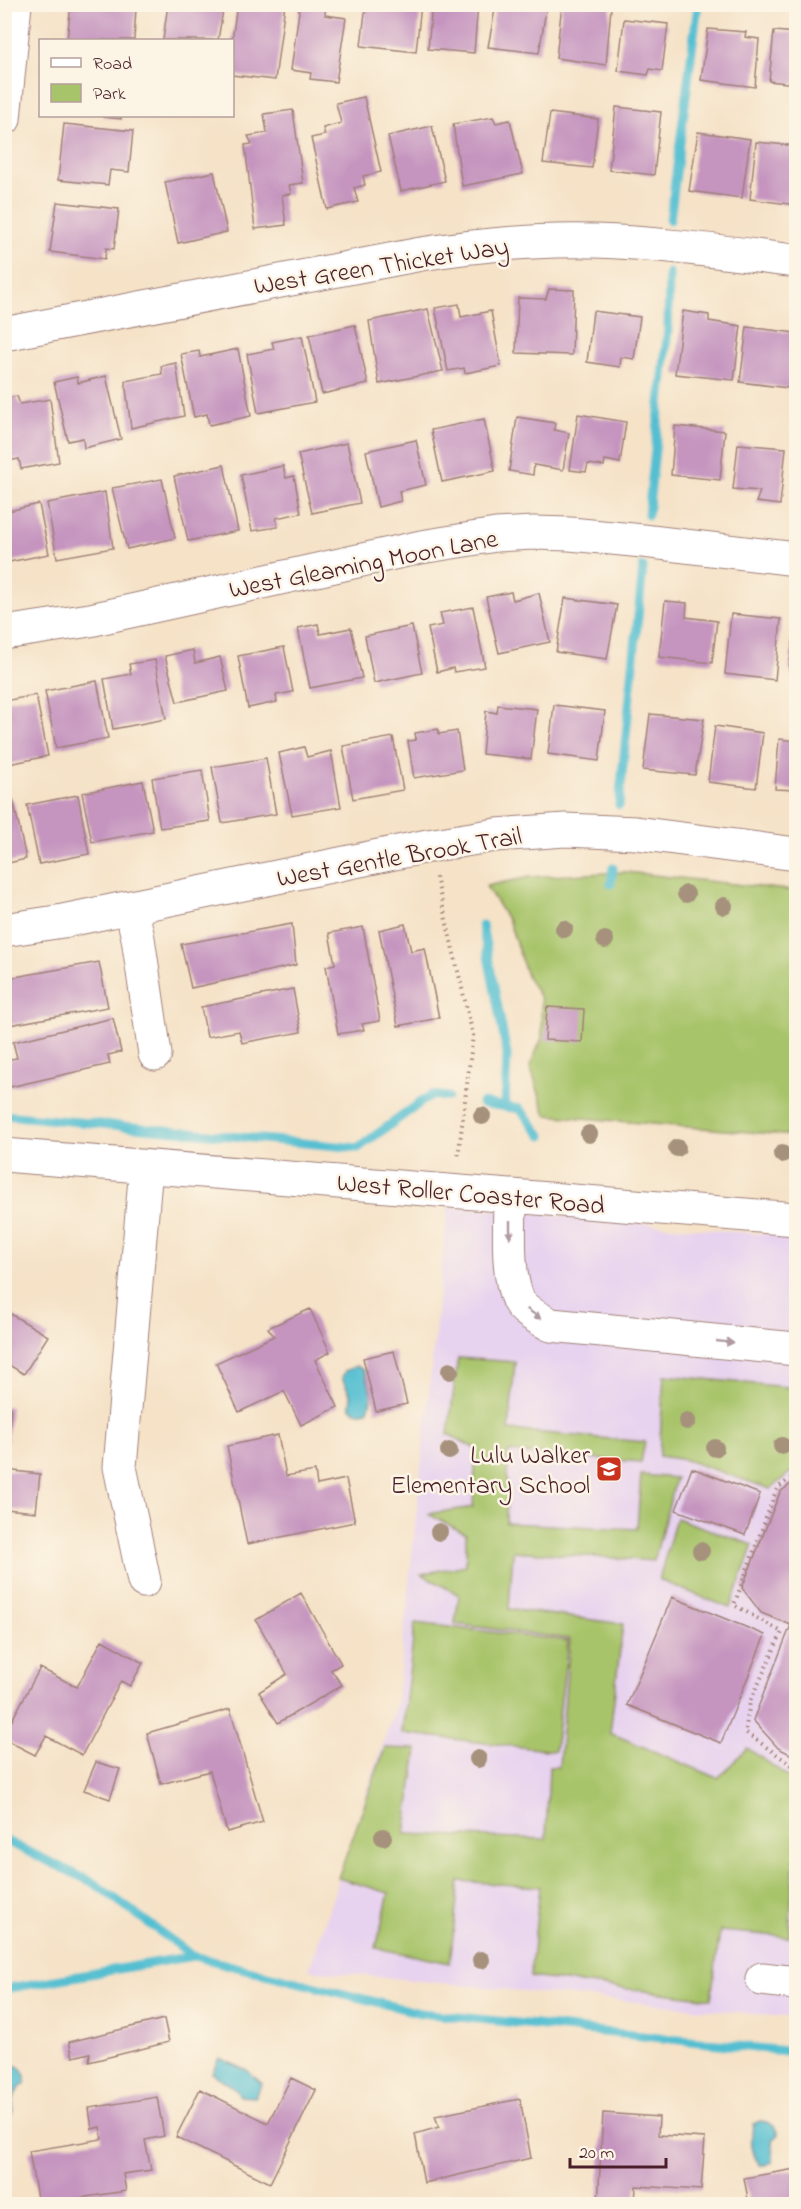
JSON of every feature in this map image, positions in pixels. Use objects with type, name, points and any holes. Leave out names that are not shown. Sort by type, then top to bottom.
[{"type":"street","points":[[4,118],[15,4]]},
{"type":"street","name":"West Green Thicket Way","points":[[4,334],[409,256],[489,245],[560,241],[630,243],[796,261]]},
{"type":"street","name":"West Gleaming Moon Lane","points":[[4,633],[90,620],[394,552],[496,535],[570,534],[796,559]]},
{"type":"street","name":"West Gentle Brook Trail","points":[[4,930],[131,907],[428,846],[496,835],[565,830],[636,833],[796,854]]},
{"type":"street","points":[[131,907],[138,938],[155,1054]]},
{"type":"street","name":"West Roller Coaster Road","points":[[4,1155],[796,1219]]},
{"type":"street","points":[[144,1581],[120,1467],[146,1167]]},
{"type":"street","points":[[510,1196],[510,1264],[519,1301],[533,1316],[551,1325],[796,1350]]},
{"type":"street","points":[[762,1979],[796,1983]]},
{"type":"path","points":[[428,846],[473,1035],[457,1168]]},
{"type":"path","points":[[796,1475],[777,1488],[734,1605],[782,1632],[750,1702],[745,1732],[796,1768]]},
{"type":"shaded area","name":"Lulu Walker Elementary School","points":[[448,1206],[796,1237],[796,2018],[309,1970],[397,1701]]},
{"type":"green space","points":[[626,872],[796,891],[796,1136],[546,1115],[530,1066],[542,1038],[541,999],[527,976],[509,922],[486,886],[530,877]]},
{"type":"green space","points":[[458,1358],[515,1362],[509,1430],[645,1442],[641,1462],[508,1452],[506,1523],[637,1529],[641,1475],[676,1478],[654,1561],[513,1551],[509,1609],[623,1624],[610,1733],[718,1778],[747,1748],[796,1782],[796,1860],[794,1860],[789,1937],[720,1931],[711,1999],[530,1977],[540,1887],[459,1881],[450,1963],[376,1948],[389,1893],[338,1878],[385,1748],[417,1749],[405,1834],[546,1839],[549,1767],[559,1767],[570,1639],[455,1624],[459,1595],[422,1574],[466,1565],[466,1534],[428,1514],[473,1507],[476,1449],[448,1434]]},
{"type":"green space","points":[[664,1375],[796,1388],[796,1468],[770,1489],[686,1460],[659,1456]]},
{"type":"green space","points":[[676,1518],[753,1545],[730,1608],[659,1580]]},
{"type":"green space","points":[[415,1623],[568,1641],[555,1751],[402,1733]]},
{"type":"water","points":[[356,1366],[364,1370],[370,1391],[371,1401],[367,1411],[362,1412],[355,1411],[350,1406],[351,1396],[342,1378],[345,1371]]},
{"type":"water","points":[[219,2058],[248,2071],[262,2084],[254,2097],[240,2096],[236,2089],[212,2073]]},
{"type":"water","points":[[10,2064],[22,2070],[26,2082],[14,2097],[13,2112],[5,2119],[5,2067]]},
{"type":"water","points":[[760,2121],[771,2124],[778,2134],[772,2140],[773,2161],[766,2165],[760,2165],[752,2146],[753,2124]]},
{"type":"building","points":[[71,4],[101,4],[136,8],[134,39],[67,39]]},
{"type":"building","points":[[168,4],[224,4],[218,39],[163,39]]},
{"type":"building","points":[[237,4],[285,4],[275,80],[234,75],[232,39]]},
{"type":"building","points":[[300,4],[326,4],[325,15],[346,18],[336,82],[310,79],[311,73],[291,70]]},
{"type":"building","points":[[366,4],[421,4],[416,52],[361,46]]},
{"type":"building","points":[[432,4],[478,4],[474,53],[428,49]]},
{"type":"building","points":[[496,4],[547,4],[539,53],[488,47]]},
{"type":"building","points":[[562,4],[592,4],[611,7],[606,65],[556,58]]},
{"type":"building","points":[[624,19],[668,24],[662,71],[650,69],[648,75],[618,71]]},
{"type":"building","points":[[708,29],[746,32],[745,37],[759,39],[755,87],[701,80]]},
{"type":"building","points":[[774,31],[796,33],[796,84],[769,81]]},
{"type":"building","points":[[364,97],[381,172],[363,176],[365,185],[354,188],[358,202],[327,209],[311,138],[325,135],[323,128],[341,123],[336,103]]},
{"type":"building","points":[[616,107],[661,112],[654,175],[609,170]]},
{"type":"building","points":[[293,110],[303,183],[289,185],[291,194],[282,195],[286,225],[255,229],[245,145],[252,144],[248,136],[267,133],[264,114]]},
{"type":"building","points":[[550,113],[598,119],[592,168],[543,163]]},
{"type":"building","points":[[493,117],[496,123],[510,120],[523,174],[462,186],[453,124]]},
{"type":"building","points":[[64,124],[133,131],[129,172],[110,170],[108,185],[58,180]]},
{"type":"building","points":[[432,126],[445,181],[401,191],[388,136]]},
{"type":"building","points":[[698,132],[750,139],[742,198],[689,191]]},
{"type":"building","points":[[756,142],[796,146],[796,205],[750,199]]},
{"type":"building","points":[[214,172],[227,232],[178,243],[165,182]]},
{"type":"building","points":[[57,202],[119,209],[114,249],[106,248],[105,259],[50,252]]},
{"type":"building","points":[[549,289],[574,290],[572,355],[516,353],[518,298],[546,299]]},
{"type":"building","points":[[459,304],[461,317],[491,311],[501,366],[465,373],[464,368],[448,371],[435,308]]},
{"type":"building","points":[[428,309],[443,371],[379,384],[369,321]]},
{"type":"building","points":[[593,311],[640,317],[634,359],[621,357],[620,367],[587,362]]},
{"type":"building","points":[[683,311],[709,315],[709,321],[741,326],[734,380],[675,374]]},
{"type":"building","points":[[355,325],[368,384],[322,394],[309,335]]},
{"type":"building","points":[[747,327],[796,333],[796,389],[740,382]]},
{"type":"building","points":[[302,336],[315,402],[258,413],[247,354],[274,349],[272,342]]},
{"type":"building","points":[[238,349],[251,416],[209,425],[207,414],[194,417],[181,354],[199,351],[200,357]]},
{"type":"building","points":[[176,363],[184,416],[131,428],[125,381],[162,374],[161,366]]},
{"type":"building","points":[[106,376],[121,439],[84,448],[83,438],[68,441],[54,382],[77,377],[78,383]]},
{"type":"building","points":[[17,396],[20,404],[50,399],[59,462],[21,469],[19,459],[9,461],[4,445],[4,399]]},
{"type":"building","points":[[578,414],[626,422],[620,463],[605,460],[604,466],[588,464],[586,472],[570,470]]},
{"type":"building","points":[[517,417],[555,423],[554,430],[569,433],[563,470],[534,465],[533,475],[509,471]]},
{"type":"building","points":[[484,419],[495,471],[442,482],[431,430]]},
{"type":"building","points":[[675,426],[725,431],[720,480],[671,475]]},
{"type":"building","points":[[416,440],[426,485],[399,491],[401,501],[378,507],[366,451]]},
{"type":"building","points":[[347,443],[360,503],[312,513],[298,454]]},
{"type":"building","points":[[738,444],[786,448],[780,505],[756,502],[760,491],[733,489]]},
{"type":"building","points":[[224,465],[238,531],[188,541],[174,476]]},
{"type":"building","points":[[283,466],[286,478],[294,476],[301,513],[276,518],[278,527],[252,531],[241,475]]},
{"type":"building","points":[[162,479],[175,538],[127,549],[112,488]]},
{"type":"building","points":[[105,492],[113,548],[57,558],[47,503]]},
{"type":"building","points":[[39,504],[49,554],[4,563],[4,512]]},
{"type":"building","points":[[511,592],[513,600],[539,593],[550,642],[499,653],[486,597]]},
{"type":"building","points":[[565,598],[617,605],[607,659],[556,652]]},
{"type":"building","points":[[665,601],[687,603],[686,617],[717,621],[712,663],[659,657]]},
{"type":"building","points":[[473,607],[485,667],[454,672],[453,668],[437,672],[428,628],[443,625],[440,613]]},
{"type":"building","points":[[731,614],[781,619],[775,680],[725,674]]},
{"type":"building","points":[[318,624],[320,634],[351,628],[362,678],[310,688],[298,628]]},
{"type":"building","points":[[412,626],[422,673],[374,683],[365,636]]},
{"type":"building","points":[[796,628],[796,671],[789,670]]},
{"type":"building","points":[[284,647],[293,692],[276,695],[277,702],[248,708],[238,656]]},
{"type":"building","points":[[193,650],[195,663],[220,657],[228,691],[177,702],[165,656]]},
{"type":"building","points":[[155,660],[166,719],[113,729],[104,679],[131,674],[129,664]]},
{"type":"building","points":[[97,681],[108,738],[56,748],[45,691]]},
{"type":"building","points":[[36,695],[48,756],[4,765],[4,701]]},
{"type":"building","points":[[498,705],[537,709],[531,759],[482,754],[486,711],[497,713]]},
{"type":"building","points":[[554,705],[605,711],[599,761],[548,754]]},
{"type":"building","points":[[650,714],[704,719],[695,775],[643,770]]},
{"type":"building","points":[[715,726],[763,733],[756,788],[708,782]]},
{"type":"building","points":[[438,729],[439,734],[457,731],[463,770],[414,778],[408,741],[416,740],[415,733]]},
{"type":"building","points":[[393,737],[403,790],[353,799],[343,746]]},
{"type":"building","points":[[779,739],[796,741],[796,790],[775,789]]},
{"type":"building","points":[[304,747],[307,757],[331,751],[341,807],[292,815],[279,753]]},
{"type":"building","points":[[266,758],[276,814],[222,823],[212,767]]},
{"type":"building","points":[[202,770],[210,821],[160,828],[152,778]]},
{"type":"building","points":[[143,781],[153,831],[92,842],[82,793]]},
{"type":"building","points":[[78,795],[89,854],[39,864],[27,805]]},
{"type":"building","points":[[13,799],[26,859],[4,864],[4,801]]},
{"type":"building","points":[[292,924],[296,965],[191,988],[181,944]]},
{"type":"building","points":[[405,924],[411,951],[425,948],[439,1018],[398,1026],[379,930]]},
{"type":"building","points":[[363,927],[380,1021],[362,1024],[364,1030],[338,1034],[326,966],[335,964],[329,933]]},
{"type":"building","points":[[99,962],[108,1007],[4,1026],[4,979]]},
{"type":"building","points":[[293,989],[301,1032],[242,1043],[239,1031],[207,1037],[201,1007]]},
{"type":"building","points":[[547,1007],[584,1009],[582,1042],[545,1040]]},
{"type":"building","points":[[113,1018],[121,1052],[108,1055],[110,1064],[10,1087],[4,1060],[17,1058],[13,1042]]},
{"type":"building","points":[[310,1309],[330,1352],[315,1360],[338,1407],[301,1425],[284,1391],[239,1412],[216,1363],[274,1336],[268,1328]]},
{"type":"building","points":[[4,1310],[48,1336],[24,1374],[4,1362]]},
{"type":"building","points":[[394,1351],[407,1404],[376,1411],[363,1358]]},
{"type":"building","points":[[4,1406],[11,1407],[6,1452],[4,1452]]},
{"type":"building","points":[[278,1435],[286,1476],[315,1471],[317,1485],[346,1479],[355,1522],[247,1544],[227,1446]]},
{"type":"building","points":[[692,1468],[760,1494],[745,1535],[676,1510]]},
{"type":"building","points":[[5,1470],[40,1474],[36,1512],[5,1509]]},
{"type":"building","points":[[796,1480],[796,1757],[778,1748],[753,1720],[791,1625],[761,1613],[742,1588],[780,1492]]},
{"type":"building","points":[[301,1593],[341,1664],[331,1670],[342,1685],[278,1723],[259,1692],[287,1674],[256,1620]]},
{"type":"building","points":[[672,1597],[765,1635],[721,1743],[627,1705]]},
{"type":"building","points":[[102,1640],[143,1663],[130,1686],[121,1681],[82,1755],[46,1736],[35,1755],[4,1739],[4,1735],[40,1668],[77,1687]]},
{"type":"building","points":[[230,1709],[263,1822],[227,1832],[210,1771],[161,1784],[147,1733]]},
{"type":"building","points":[[96,1762],[120,1769],[110,1799],[84,1790]]},
{"type":"building","points":[[164,2019],[169,2042],[89,2062],[90,2053],[73,2057],[69,2042]]},
{"type":"building","points":[[291,2078],[316,2090],[270,2183],[176,2137],[200,2089],[268,2123]]},
{"type":"building","points":[[157,2097],[164,2136],[145,2140],[151,2170],[123,2174],[126,2191],[38,2204],[29,2151],[102,2139],[100,2127],[92,2129],[89,2108]]},
{"type":"building","points":[[520,2099],[531,2158],[424,2183],[415,2134],[439,2127],[435,2116]]},
{"type":"building","points":[[603,2113],[659,2117],[658,2135],[705,2138],[701,2190],[636,2186],[635,2204],[598,2204]]},
{"type":"building","points":[[796,2169],[796,2204],[749,2204],[744,2178]]},
{"type":"waterway","points":[[670,220],[698,4]]},
{"type":"waterway","points":[[648,515],[668,329],[669,273]]},
{"type":"waterway","points":[[619,805],[643,567]]},
{"type":"waterway","points":[[611,884],[613,868]]},
{"type":"waterway","points":[[482,925],[507,1054],[505,1107]]},
{"type":"waterway","points":[[4,1115],[358,1148],[431,1095],[448,1097]]},
{"type":"waterway","points":[[482,1103],[520,1109],[542,1136]]},
{"type":"waterway","points":[[4,1840],[94,1883],[193,1956]]},
{"type":"waterway","points":[[4,1989],[193,1956],[420,2013],[796,2052]]},
{"type":"place","name":"Lulu Walker Elementary School","points":[[609,1469]]}]
